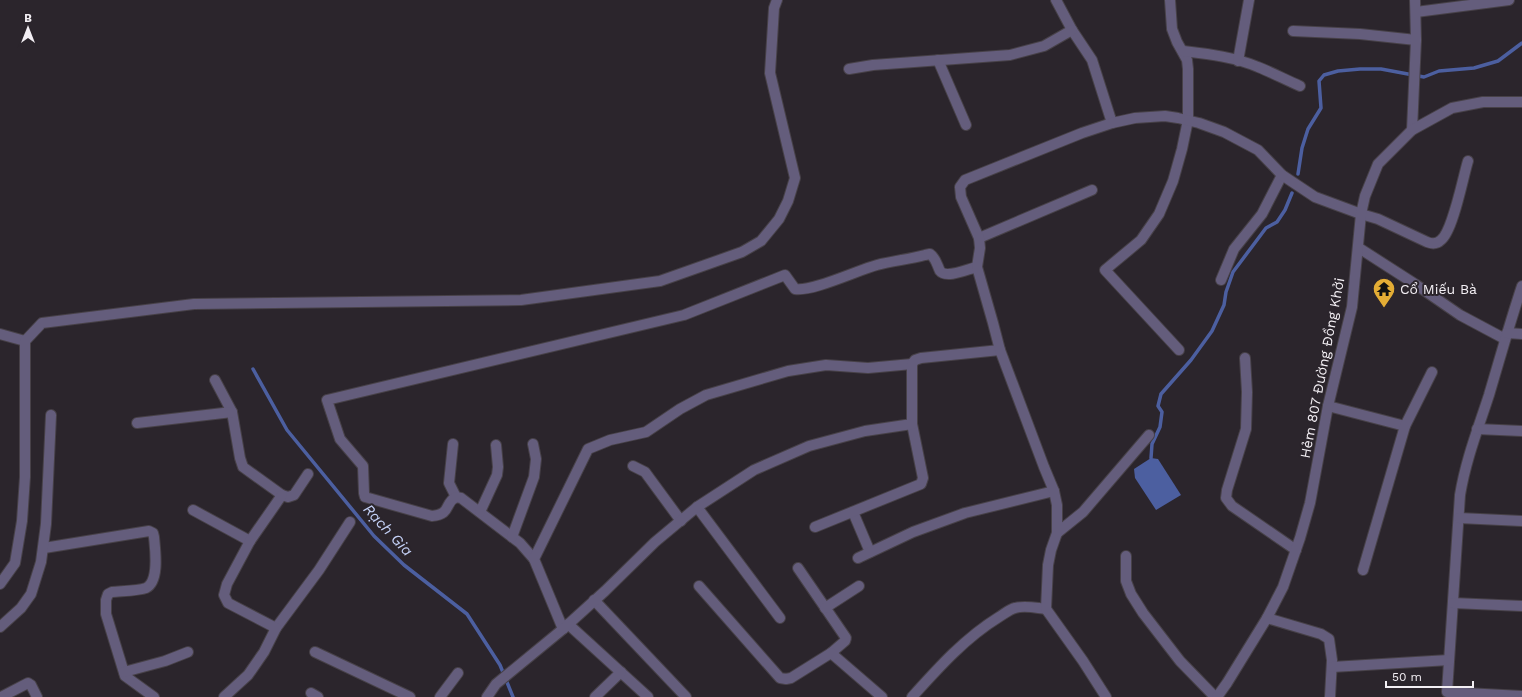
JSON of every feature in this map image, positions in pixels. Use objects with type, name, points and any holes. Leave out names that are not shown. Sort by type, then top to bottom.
[{"type":"street","points":[[0,584],[15,563],[22,521],[25,477],[25,341],[42,323],[194,304],[521,300],[660,281],[742,252],[761,241],[779,219],[788,201],[795,178],[770,73],[774,8],[778,0]]},
{"type":"street","points":[[1056,0],[1072,30],[1092,60],[1112,123]]},
{"type":"street","points":[[1170,0],[1172,29],[1187,60],[1188,120],[1173,181],[1159,214],[1141,240],[1105,270],[1179,350]]},
{"type":"street","points":[[1238,61],[1249,0]]},
{"type":"street","points":[[1412,130],[1416,40],[1415,0]]},
{"type":"street","points":[[1416,12],[1509,0]]},
{"type":"street","points":[[849,69],[873,65],[1023,53],[1044,46],[1072,30]]},
{"type":"street","points":[[1293,31],[1360,34],[1416,40]]},
{"type":"street","points":[[1183,51],[1202,53],[1258,66],[1300,86]]},
{"type":"street","points":[[938,60],[966,125]]},
{"type":"street","name":"Hẻm 807 Đường Đồng Khởi","points":[[1216,697],[1227,683],[1267,618],[1283,587],[1300,538],[1310,503],[1328,406],[1352,307],[1358,248],[1358,230],[1361,214],[1365,196],[1378,164],[1412,130],[1452,108],[1483,102],[1522,102]]},
{"type":"street","points":[[1106,697],[1083,661],[1046,609],[1048,565],[1057,533],[1057,505],[1054,491],[1000,350],[977,267],[980,248],[979,238],[961,197],[960,187],[965,180],[1082,133],[1112,123],[1135,118],[1164,116],[1200,123],[1224,132],[1258,150],[1282,175],[1315,197],[1378,219],[1433,244],[1442,240],[1448,231],[1468,161]]},
{"type":"street","points":[[1221,280],[1234,249],[1262,214],[1282,175]]},
{"type":"street","points":[[979,238],[1092,190]]},
{"type":"street","points":[[1358,248],[1415,284],[1460,315],[1506,336],[1522,334]]},
{"type":"street","points":[[456,497],[452,499],[445,512],[438,516],[432,516],[365,497],[363,466],[340,439],[327,400],[684,315],[785,275],[795,289],[811,287],[878,265],[930,254],[941,272],[944,274],[977,267]]},
{"type":"street","points":[[1519,697],[1447,692],[1459,518],[1464,474],[1468,455],[1522,286]]},
{"type":"street","points":[[0,334],[25,341]]},
{"type":"street","points":[[534,559],[588,449],[610,440],[646,432],[680,409],[706,395],[788,370],[826,365],[868,368],[912,364],[915,360],[921,358],[1000,350]]},
{"type":"street","points":[[1245,358],[1247,392],[1246,429],[1227,490],[1226,498],[1232,506],[1296,550]]},
{"type":"street","points":[[815,527],[923,482],[912,424],[912,364]]},
{"type":"street","points":[[1363,570],[1405,426],[1432,372]]},
{"type":"street","points":[[215,380],[232,412],[243,467],[282,495],[288,497],[294,495],[308,474]]},
{"type":"street","points":[[1328,406],[1405,426]]},
{"type":"street","points":[[137,423],[232,412]]},
{"type":"street","points":[[0,628],[21,608],[31,594],[39,573],[44,548],[51,415]]},
{"type":"street","points":[[487,697],[496,684],[566,626],[605,591],[655,542],[697,507],[754,470],[809,446],[865,431],[912,424]]},
{"type":"street","points":[[1477,429],[1522,431]]},
{"type":"street","points":[[1057,533],[1083,512],[1149,435]]},
{"type":"street","points":[[453,444],[449,483],[456,497],[461,498],[520,543],[534,559],[566,626],[621,672],[648,697]]},
{"type":"street","points":[[512,537],[534,477],[536,459],[533,444]]},
{"type":"street","points":[[480,512],[497,475],[498,467],[496,445]]},
{"type":"street","points":[[633,466],[644,472],[681,521]]},
{"type":"street","points":[[858,558],[913,532],[965,513],[1054,491]]},
{"type":"street","points":[[276,628],[228,603],[224,594],[227,584],[250,541],[282,495]]},
{"type":"street","points":[[697,507],[780,618]]},
{"type":"street","points":[[194,510],[250,541]]},
{"type":"street","points":[[853,512],[870,552]]},
{"type":"street","points":[[1459,518],[1522,521]]},
{"type":"street","points":[[224,697],[248,675],[264,652],[276,628],[319,570],[350,522]]},
{"type":"street","points":[[44,548],[149,531],[153,533],[156,571],[152,583],[145,588],[112,592],[108,594],[106,600],[106,614],[125,676],[154,697]]},
{"type":"street","points":[[1126,556],[1126,581],[1131,594],[1143,613],[1180,661],[1216,697]]},
{"type":"street","points":[[699,586],[780,678],[786,679],[791,678],[831,653],[845,641],[846,638],[798,568]]},
{"type":"street","points":[[825,608],[859,586]]},
{"type":"street","points":[[594,600],[686,697]]},
{"type":"street","points":[[1453,603],[1522,606]]},
{"type":"street","points":[[912,697],[964,642],[987,624],[1014,608],[1027,607],[1046,609]]},
{"type":"street","points":[[1267,618],[1322,634],[1328,639],[1332,667],[1330,697]]},
{"type":"street","points":[[124,672],[165,661],[188,652]]},
{"type":"street","points":[[316,652],[410,697]]},
{"type":"street","points":[[831,653],[882,697]]},
{"type":"street","points":[[1332,667],[1449,660]]},
{"type":"street","points":[[595,697],[621,672]]},
{"type":"street","points":[[440,697],[458,673]]},
{"type":"street","points":[[1,697],[28,683],[31,685],[36,697]]},
{"type":"water","points":[[1151,458],[1158,459],[1181,495],[1156,510],[1135,478],[1134,469]]},
{"type":"waterway","points":[[1298,174],[1302,148],[1308,129],[1321,108],[1319,81],[1324,75],[1338,71],[1381,69],[1424,77],[1439,71],[1474,68],[1498,61],[1522,43]]},
{"type":"waterway","points":[[1151,458],[1152,444],[1160,427],[1162,412],[1158,406],[1161,394],[1191,360],[1212,331],[1224,305],[1226,292],[1233,272],[1266,228],[1277,222],[1285,210],[1292,193]]},
{"type":"waterway","name":"Rạch Gia","points":[[253,369],[287,430],[374,536],[404,565],[467,614],[500,665],[513,697]]},
{"type":"place","name":"Cổ Miếu Bà","points":[[1384,308]]}]
